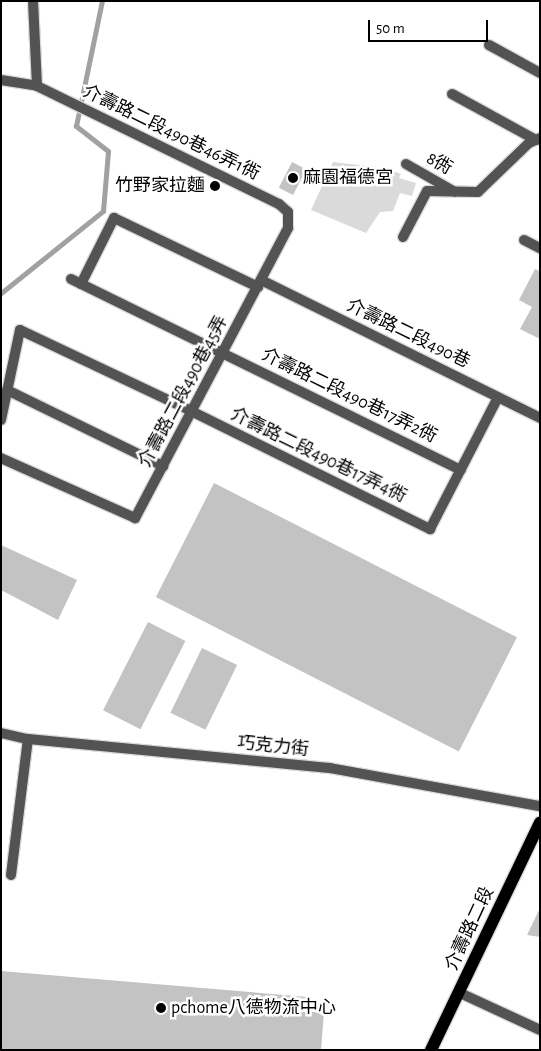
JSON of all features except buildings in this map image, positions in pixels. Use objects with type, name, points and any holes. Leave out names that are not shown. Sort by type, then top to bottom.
[{"type":"main road","name":"介壽路二段","points":[[431,1050],[540,823]]},
{"type":"street","points":[[33,1],[37,86]]},
{"type":"street","points":[[489,45],[540,73]]},
{"type":"street","name":"介壽路二段490巷46弄1衖","points":[[1,80],[37,86],[279,204],[288,212]]},
{"type":"street","points":[[452,94],[538,139]]},
{"type":"street","points":[[402,237],[427,191],[478,192],[529,143],[538,139]]},
{"type":"street","name":"8衖","points":[[406,164],[456,192]]},
{"type":"street","name":"介壽路二段490巷45弄","points":[[1,458],[135,518],[288,228],[288,212]]},
{"type":"street","name":"介壽路二段490巷","points":[[81,284],[114,218],[259,283],[540,418]]},
{"type":"street","points":[[524,240],[540,248]]},
{"type":"street","name":"介壽路二段490巷17弄2衖","points":[[71,279],[461,470]]},
{"type":"street","name":"介壽路二段490巷17弄4衖","points":[[7,390],[20,330],[191,411],[430,529],[461,470]]},
{"type":"street","points":[[1,420],[7,390],[163,466]]},
{"type":"street","points":[[461,470],[498,397]]},
{"type":"street","name":"巧克力街","points":[[1,734],[28,739],[330,768],[540,806]]},
{"type":"street","points":[[11,874],[28,739]]},
{"type":"street","points":[[460,992],[540,1030]]},
{"type":"shaded area","points":[[333,162],[385,168],[401,174],[399,178],[416,183],[412,196],[400,193],[393,211],[380,212],[366,233],[311,210]]},
{"type":"waterway","points":[[1,293],[103,211],[108,151],[76,126],[102,1]]},
{"type":"place","name":"麻園福德宮","points":[[293,178]]},
{"type":"place","name":"竹野家拉麵","points":[[215,186]]},
{"type":"place","name":"pchome八德物流中心","points":[[161,1008]]}]
